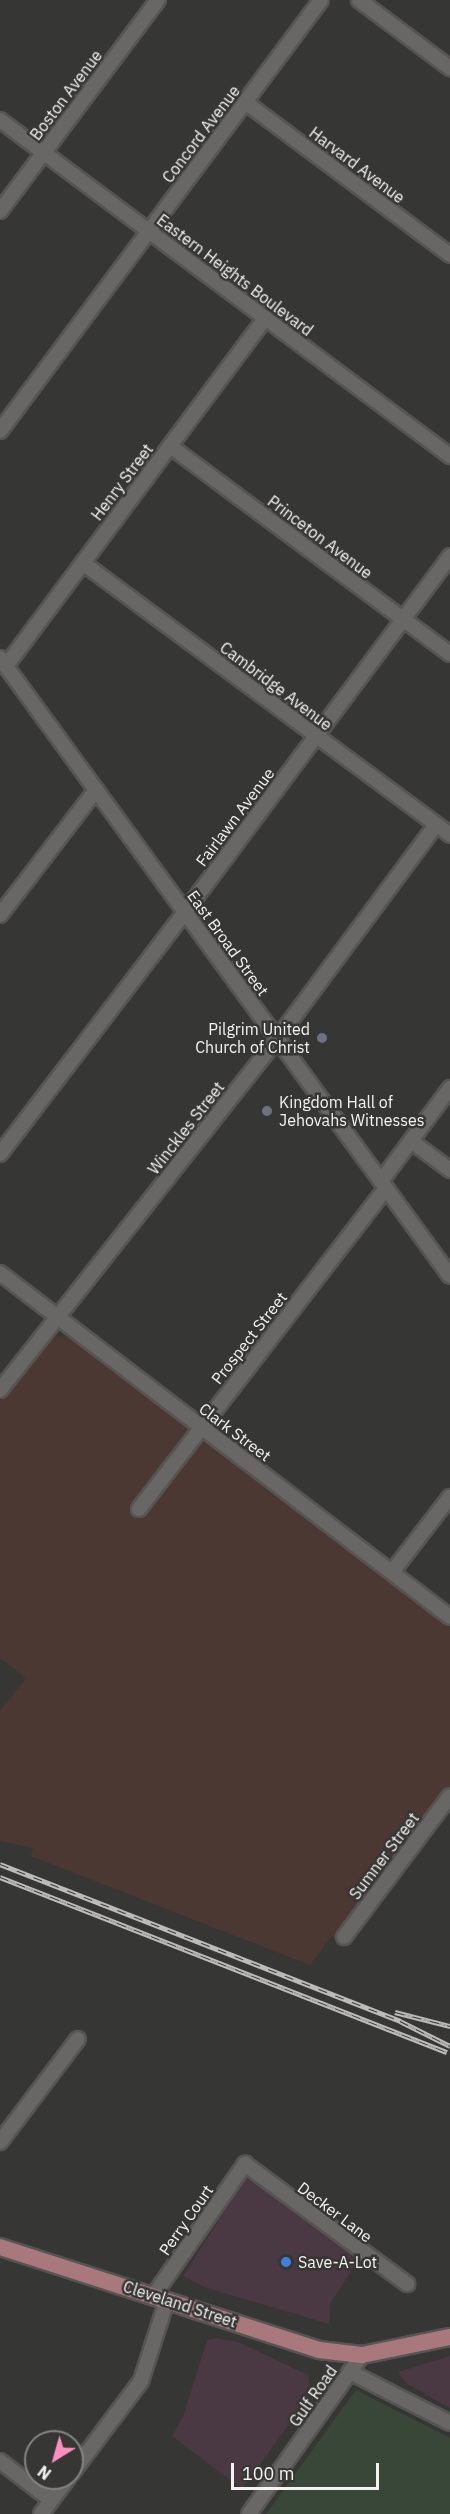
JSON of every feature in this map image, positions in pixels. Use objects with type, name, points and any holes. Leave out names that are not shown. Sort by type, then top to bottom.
[{"type":"main road","name":"Cleveland Street","points":[[0,2247],[161,2297],[319,2350],[362,2355],[450,2337]]},
{"type":"street","name":"Boston Avenue","points":[[0,211],[158,0]]},
{"type":"street","name":"Concord Avenue","points":[[0,431],[321,0]]},
{"type":"street","points":[[359,0],[450,68]]},
{"type":"street","name":"Harvard Avenue","points":[[245,102],[450,255]]},
{"type":"street","name":"Eastern Heights Boulevard","points":[[0,120],[450,456]]},
{"type":"street","name":"Henry Street","points":[[0,684],[5,665],[265,318]]},
{"type":"street","name":"Princeton Avenue","points":[[170,446],[450,654]]},
{"type":"street","name":"Fairlawn Avenue","points":[[0,1154],[185,912],[450,556]]},
{"type":"street","name":"Cambridge Avenue","points":[[83,562],[450,836]]},
{"type":"street","name":"East Broad Street","points":[[5,665],[450,1276]]},
{"type":"street","points":[[0,915],[96,790]]},
{"type":"street","name":"Winckles Street","points":[[0,1390],[277,1039],[436,825]]},
{"type":"street","name":"Prospect Street","points":[[139,1509],[383,1185],[411,1141],[450,1088]]},
{"type":"street","points":[[411,1141],[450,1170]]},
{"type":"street","name":"Clark Street","points":[[0,1273],[450,1617]]},
{"type":"street","points":[[392,1572],[450,1497]]},
{"type":"street","name":"Sumner Street","points":[[344,1937],[450,1796]]},
{"type":"street","points":[[0,2142],[78,2039]]},
{"type":"street","name":"Decker Lane","points":[[245,2164],[407,2284]]},
{"type":"street","name":"Perry Court","points":[[84,2457],[141,2381],[161,2297],[245,2164]]},
{"type":"street","name":"Gulf Road","points":[[249,2514],[362,2355]]},
{"type":"street","points":[[350,2372],[450,2423]]},
{"type":"street","points":[[0,2461],[51,2500]]},
{"type":"street","points":[[41,2514],[59,2490]]},
{"type":"shaded area","points":[[55,1336],[71,1337],[450,1625],[450,1789],[334,1939],[332,1936],[310,1965],[31,1856],[33,1848],[0,1841],[0,1711],[26,1678],[0,1658],[0,1401]]},
{"type":"shaded area","points":[[245,2179],[258,2181],[360,2258],[331,2302],[329,2324],[204,2287],[183,2276]]},
{"type":"shaded area","points":[[216,2338],[238,2342],[308,2375],[311,2394],[242,2489],[172,2436],[184,2414],[207,2340]]},
{"type":"shaded area","points":[[450,2356],[450,2408],[406,2383],[398,2372]]},
{"type":"green space","points":[[356,2390],[450,2438],[450,2514],[266,2514]]},
{"type":"railway","points":[[0,1864],[400,2021],[450,2046]]},
{"type":"railway","points":[[0,1877],[447,2052]]},
{"type":"railway","points":[[395,2012],[450,2026]]},
{"type":"place","name":"Pilgrim United Church of Christ","points":[[322,1038]]},
{"type":"place","name":"Kingdom Hall of Jehovahs Witnesses","points":[[267,1111]]},
{"type":"place","name":"Save-A-Lot","points":[[286,2262]]}]
